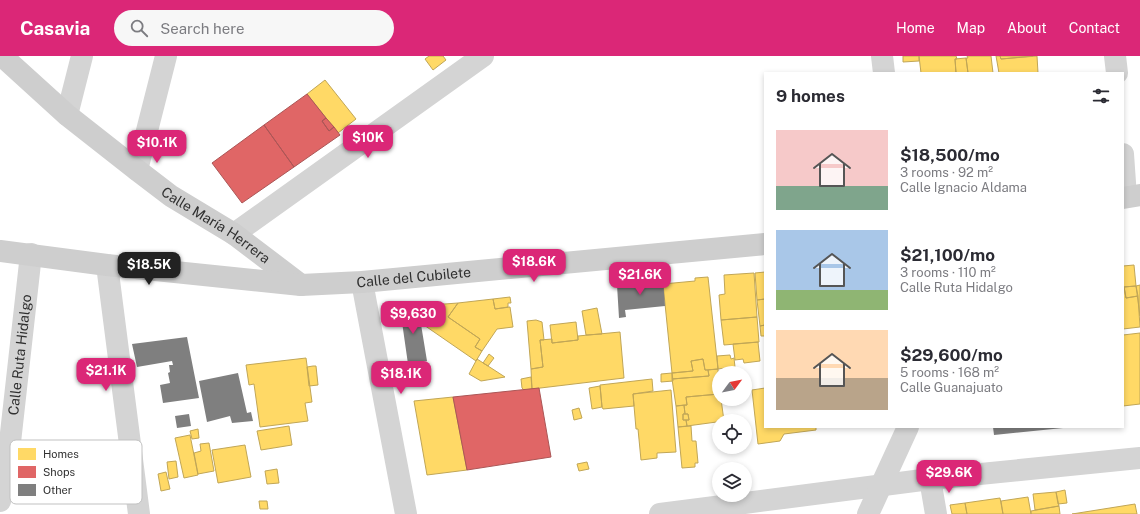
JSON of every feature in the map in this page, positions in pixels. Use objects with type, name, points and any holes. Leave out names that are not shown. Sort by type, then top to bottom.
[{"type":"street","name":"Calle María Herrera","points":[[2,56],[68,115],[137,170],[172,196],[234,234],[301,285]]},
{"type":"street","points":[[68,115],[82,56]]},
{"type":"street","points":[[137,170],[166,56]]},
{"type":"street","points":[[234,234],[483,56]]},
{"type":"street","points":[[882,56],[884,72]]},
{"type":"street","points":[[1115,56],[1117,72]]},
{"type":"street","points":[[1124,160],[1130,197]]},
{"type":"street","name":"Calle del Cubilete","points":[[0,251],[107,265],[301,285],[362,282],[764,244]]},
{"type":"street","name":"Calle Ruta Hidalgo","points":[[10,440],[31,254]]},
{"type":"street","points":[[107,265],[129,440]]},
{"type":"street","points":[[362,282],[406,514]]},
{"type":"street","points":[[868,514],[908,428]]},
{"type":"street","name":"Calle Ruta Hidalgo","points":[[0,502],[5,487],[10,442]]},
{"type":"street","points":[[668,514],[930,479],[1140,458]]},
{"type":"street","points":[[930,479],[936,514]]},
{"type":"street","points":[[138,504],[139,514]]},
{"type":"building: Homes","points":[[429,56],[443,56],[446,60],[433,70],[425,59]]},
{"type":"building: Homes","points":[[903,56],[919,56],[919,61],[903,62]]},
{"type":"building: Homes","points":[[919,56],[956,56],[956,72],[921,72]]},
{"type":"building: Homes","points":[[967,56],[991,56],[993,72],[968,72],[966,58],[968,58]]},
{"type":"building: Homes","points":[[996,56],[1000,56],[1001,59],[1037,56],[1038,72],[999,72]]},
{"type":"building: Homes","points":[[1000,56],[1033,56],[1001,59]]},
{"type":"building: Homes","points":[[966,58],[968,72],[956,72],[955,59]]},
{"type":"building: Homes","points":[[325,80],[356,119],[338,133],[307,94]]},
{"type":"building: Homes","points":[[1134,265],[1136,286],[1124,287],[1124,266]]},
{"type":"building: Homes","points":[[764,272],[764,299],[757,300],[755,273]]},
{"type":"building: Homes","points":[[754,273],[757,317],[721,320],[719,295],[725,294],[724,275]]},
{"type":"building: Homes","points":[[708,277],[718,366],[712,366],[712,369],[705,370],[703,359],[691,361],[693,371],[672,373],[663,284],[695,281],[695,278]]},
{"type":"building: Homes","points":[[1140,285],[1140,316],[1136,286]]},
{"type":"building: Homes","points":[[1136,286],[1138,296],[1126,298],[1124,287]]},
{"type":"building: Homes","points":[[1124,287],[1126,298],[1138,296],[1140,327],[1124,329]]},
{"type":"building: Homes","points":[[510,297],[511,303],[508,303],[508,307],[495,309],[493,299]]},
{"type":"building: Homes","points":[[493,299],[495,309],[510,307],[513,327],[497,329],[482,351],[475,347],[480,339],[448,317],[458,303]]},
{"type":"building: Homes","points":[[764,299],[764,325],[760,326],[757,300]]},
{"type":"building: Homes","points":[[458,303],[448,317],[480,339],[475,347],[482,351],[476,361],[421,323],[420,319],[431,305]]},
{"type":"building: Homes","points":[[597,308],[602,334],[586,335],[582,311]]},
{"type":"building: Homes","points":[[757,317],[759,342],[724,345],[721,320]]},
{"type":"building: Homes","points":[[536,320],[542,322],[544,340],[540,340],[543,367],[531,369],[527,321]]},
{"type":"building: Homes","points":[[576,322],[578,340],[552,343],[550,325]]},
{"type":"building: Homes","points":[[764,325],[764,336],[761,336],[760,326]]},
{"type":"building: Homes","points":[[620,332],[624,378],[532,389],[531,369],[543,367],[540,340],[552,339],[552,343],[578,340],[578,336]]},
{"type":"building: Homes","points":[[1140,333],[1140,404],[1124,406],[1124,335]]},
{"type":"building: Homes","points":[[758,342],[760,361],[744,363],[743,359],[735,360],[733,344]]},
{"type":"building: Homes","points":[[489,354],[494,358],[488,366],[483,363]]},
{"type":"building: Homes","points":[[730,355],[731,359],[734,358],[735,366],[718,366],[717,356]]},
{"type":"building: Homes","points":[[306,358],[312,402],[305,403],[308,421],[260,427],[254,384],[249,385],[246,365]]},
{"type":"building: Homes","points":[[477,359],[505,377],[481,381],[469,374]]},
{"type":"building: Homes","points":[[703,359],[705,370],[708,370],[709,376],[672,379],[672,373],[693,371],[691,361]]},
{"type":"building: Homes","points":[[316,366],[318,385],[309,386],[307,367]]},
{"type":"building: Homes","points":[[708,370],[712,370],[712,395],[686,397],[687,405],[676,406],[672,379],[709,376]]},
{"type":"building: Homes","points":[[672,373],[673,381],[661,382],[661,374]]},
{"type":"building: Homes","points":[[531,377],[532,389],[524,390],[522,388],[521,379]]},
{"type":"building: Homes","points":[[652,379],[653,391],[633,394],[634,406],[603,409],[600,385]]},
{"type":"building: Homes","points":[[600,386],[602,407],[592,409],[589,388]]},
{"type":"building: Homes","points":[[764,388],[764,428],[816,428],[816,430],[784,434],[780,441],[758,444],[752,390]]},
{"type":"building: Homes","points":[[671,390],[676,452],[657,453],[657,458],[641,460],[638,429],[636,429],[633,394]]},
{"type":"building: Homes","points":[[712,395],[712,406],[722,406],[723,414],[712,414],[712,423],[687,426],[686,420],[689,420],[688,414],[685,414],[684,405],[687,405],[686,397]]},
{"type":"building: Homes","points":[[453,397],[467,470],[427,475],[414,401]]},
{"type":"building: Homes","points":[[684,405],[685,414],[683,414],[683,420],[686,420],[687,426],[678,427],[676,406]]},
{"type":"building: Homes","points":[[579,408],[582,418],[574,420],[572,410]]},
{"type":"building: Homes","points":[[683,414],[688,414],[689,420],[683,420]]},
{"type":"building: Homes","points":[[289,426],[292,445],[261,450],[257,431]]},
{"type":"building: Homes","points":[[691,426],[692,441],[696,441],[698,463],[695,463],[695,467],[682,468],[678,427]]},
{"type":"building: Homes","points":[[198,429],[199,438],[192,439],[190,431]]},
{"type":"building: Homes","points":[[190,435],[198,475],[184,478],[175,438]]},
{"type":"building: Homes","points":[[209,443],[214,471],[198,474],[194,453],[201,451],[200,444]]},
{"type":"building: Homes","points":[[245,445],[251,477],[218,483],[212,450]]},
{"type":"building: Homes","points":[[176,461],[178,477],[169,479],[167,462]]},
{"type":"building: Homes","points":[[587,462],[589,469],[579,471],[577,464]]},
{"type":"building: Homes","points":[[277,469],[279,483],[267,484],[265,471]]},
{"type":"building: Homes","points":[[166,472],[170,489],[161,491],[158,474]]},
{"type":"building: Homes","points":[[1065,490],[1067,503],[1058,504],[1056,492]]},
{"type":"building: Homes","points":[[1056,492],[1059,506],[1035,510],[1033,494]]},
{"type":"building: Homes","points":[[1028,497],[1031,514],[1003,514],[1001,501]]},
{"type":"building: Homes","points":[[1000,498],[1003,514],[967,514],[965,503]]},
{"type":"building: Homes","points":[[259,501],[267,501],[268,509],[260,509]]},
{"type":"building: Homes","points":[[965,503],[967,514],[952,514],[950,505]]},
{"type":"building: Homes","points":[[1135,504],[1137,514],[1072,514]]},
{"type":"building: Homes","points":[[1059,506],[1060,514],[1031,514],[1031,511]]},
{"type":"building: Shops","points":[[307,94],[326,118],[322,121],[329,131],[334,127],[340,135],[294,167],[264,125]]},
{"type":"building: Shops","points":[[326,118],[334,127],[329,131],[322,121]]},
{"type":"building: Shops","points":[[264,125],[294,167],[242,203],[212,163]]},
{"type":"building: Shops","points":[[539,388],[551,457],[467,470],[453,397]]},
{"type":"building: Other","points":[[663,280],[665,306],[625,310],[626,317],[619,318],[617,285]]},
{"type":"building: Other","points":[[418,306],[427,361],[408,364],[400,308]]},
{"type":"building: Other","points":[[187,337],[199,398],[163,403],[160,385],[170,383],[168,373],[170,372],[169,365],[173,365],[172,361],[137,367],[132,344]]},
{"type":"building: Other","points":[[238,373],[247,413],[251,412],[253,421],[232,423],[230,416],[207,422],[199,381]]},
{"type":"building: Other","points":[[189,414],[191,426],[177,428],[175,416]]},
{"type":"building: Other","points":[[993,428],[1063,428],[994,435]]}]
